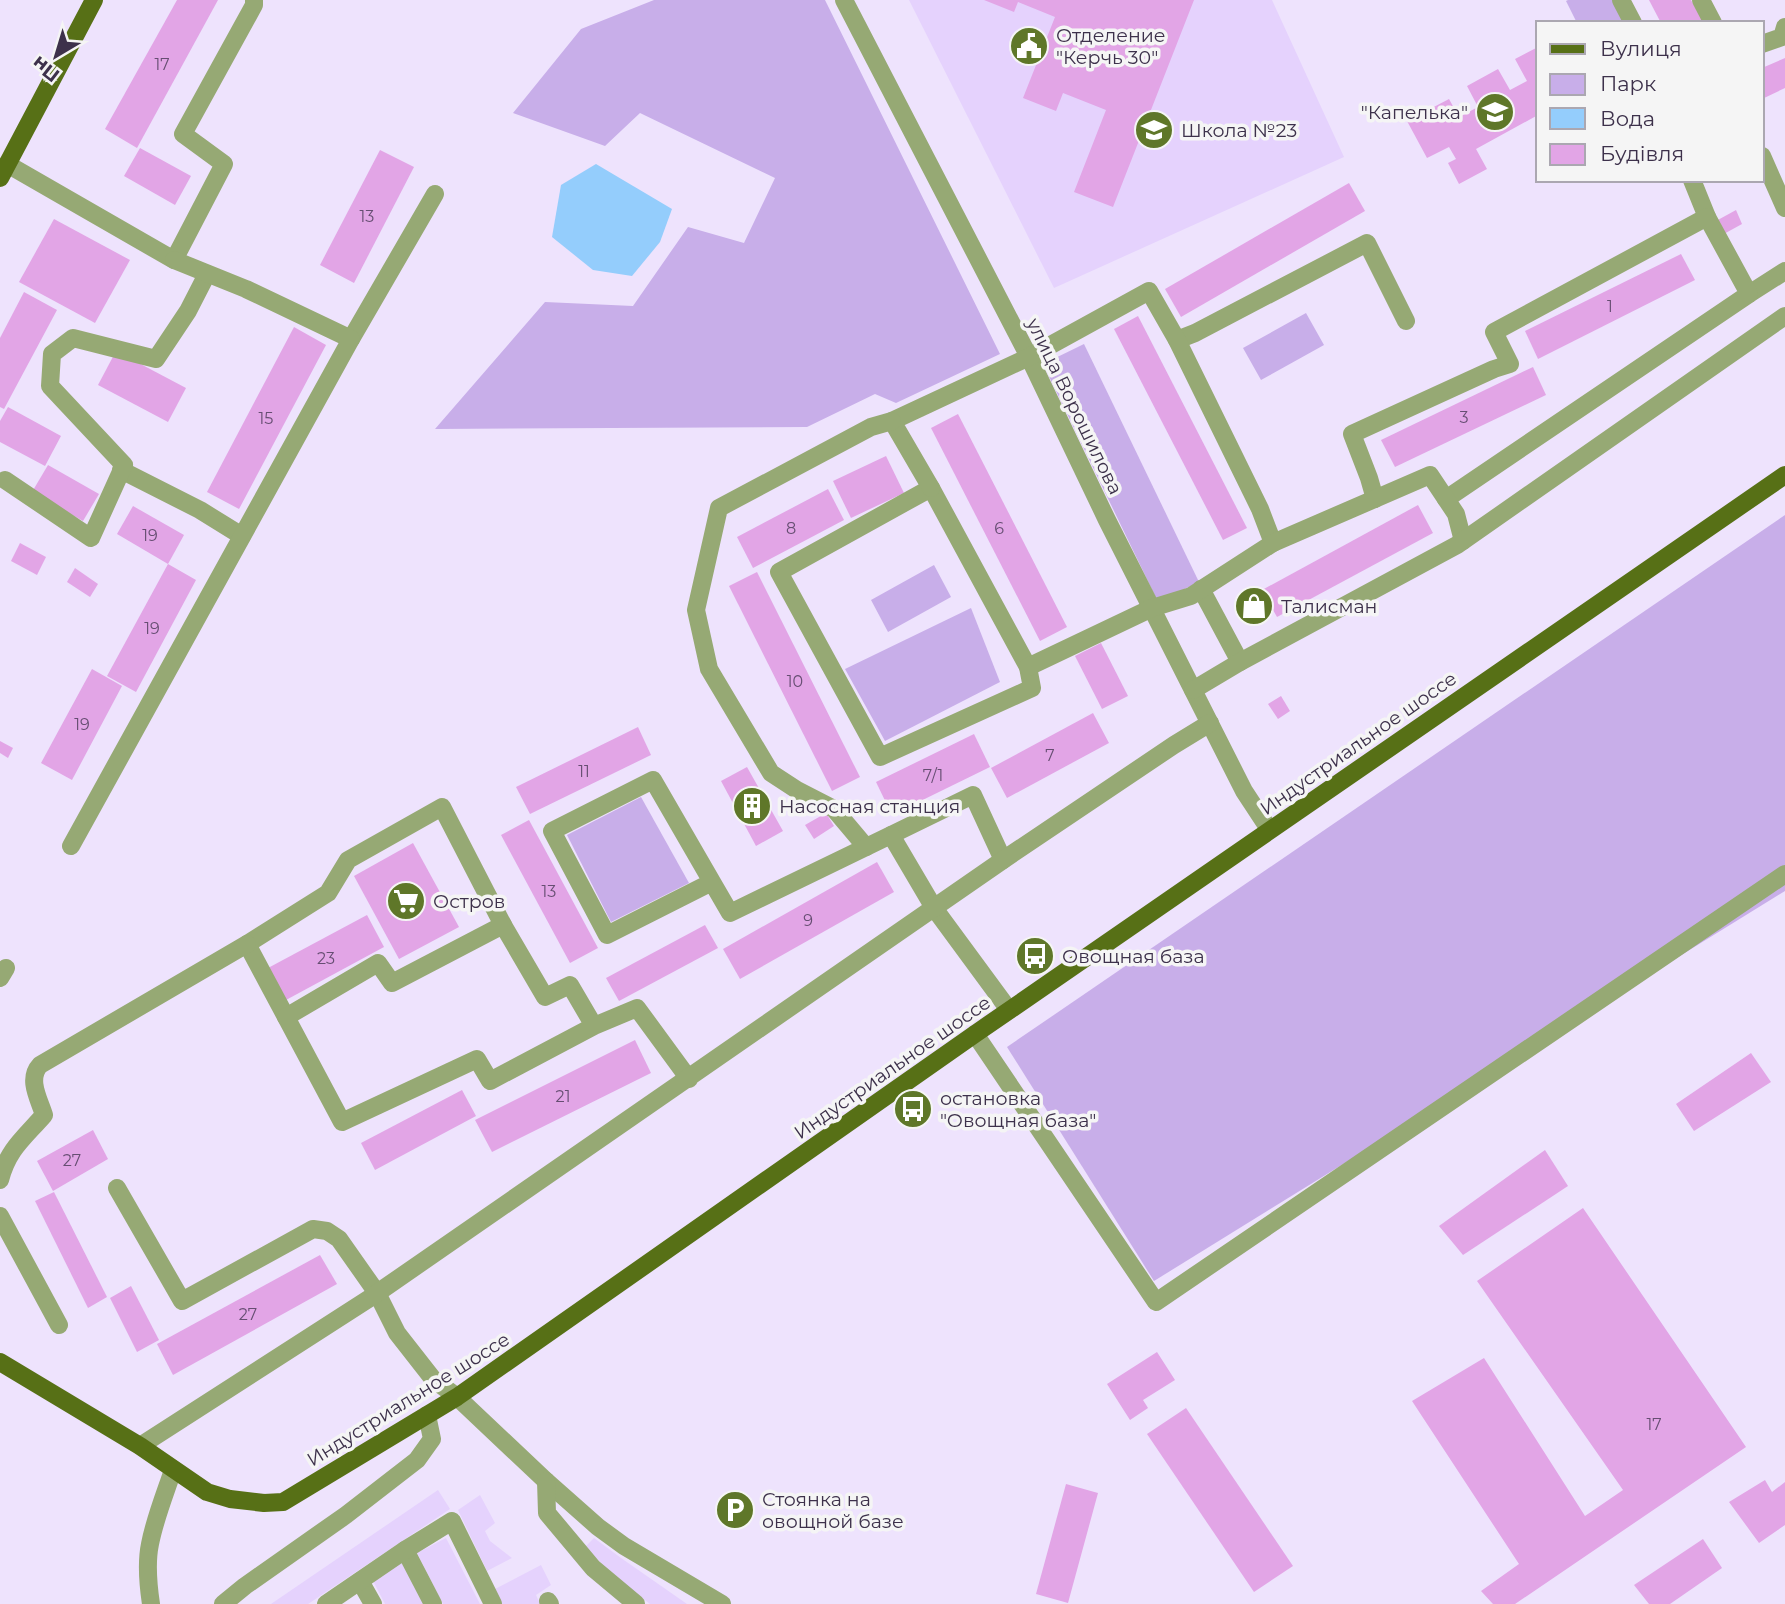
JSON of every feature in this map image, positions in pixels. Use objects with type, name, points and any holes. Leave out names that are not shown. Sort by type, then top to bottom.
[{"type":"main road","points":[[4,171],[94,0]]},
{"type":"main road","name":"Индустриальное шоссе","points":[[0,1362],[140,1446],[207,1492],[230,1499],[283,1502],[457,1397],[1009,1010],[1785,475]]},
{"type":"street","points":[[174,260],[224,164],[183,134],[254,5],[254,0]]},
{"type":"street","name":"улица Ворошилова","points":[[844,0],[1029,357],[1246,795],[1269,830]]},
{"type":"street","points":[[1621,0],[1632,21]]},
{"type":"street","points":[[1701,0],[1712,21]]},
{"type":"street","points":[[1764,43],[1782,37],[1785,27]]},
{"type":"street","points":[[1764,161],[1785,208]]},
{"type":"street","points":[[4,171],[174,260],[246,289],[351,339]]},
{"type":"street","points":[[1693,182],[1707,217],[1749,294]]},
{"type":"street","points":[[71,846],[351,339],[435,194]]},
{"type":"street","points":[[1375,499],[1352,434],[1510,364],[1494,332],[1707,217]]},
{"type":"street","points":[[1177,340],[1195,334],[1367,243],[1406,321]]},
{"type":"street","points":[[1446,499],[1785,271]]},
{"type":"street","points":[[2,482],[91,538],[124,465],[50,386],[52,354],[73,338],[156,359],[188,311],[207,274]]},
{"type":"street","points":[[866,847],[834,809],[771,773],[709,669],[696,610],[719,508],[870,427],[892,421],[1029,357],[1149,290],[1177,340],[1260,509],[1273,543]]},
{"type":"street","points":[[1193,690],[1463,541],[1785,316]]},
{"type":"street","points":[[892,421],[931,488],[1028,667],[1031,688],[880,757],[779,572],[931,488]]},
{"type":"street","points":[[121,470],[200,510],[242,536]]},
{"type":"street","points":[[1028,667],[1152,608],[1191,596],[1273,543],[1430,475],[1455,514],[1463,541]]},
{"type":"street","points":[[1201,589],[1240,662]]},
{"type":"street","points":[[140,1446],[377,1293],[1003,860],[1210,723]]},
{"type":"street","points":[[712,882],[607,935],[552,831],[653,780],[730,913],[973,794],[1003,860]]},
{"type":"street","points":[[0,1180],[15,1146],[44,1115],[33,1082],[34,1071],[40,1065],[247,944],[328,893],[348,860],[442,807],[503,925],[545,997],[570,985],[594,1026]]},
{"type":"street","points":[[891,835],[934,908],[1009,1010]]},
{"type":"street","points":[[975,1034],[1156,1302],[1785,874]]},
{"type":"street","points":[[286,1017],[378,963],[391,983],[503,925]]},
{"type":"street","points":[[247,944],[342,1122],[477,1059],[490,1082],[594,1026],[637,1008],[689,1079]]},
{"type":"street","points":[[117,1188],[182,1301],[313,1229],[327,1231],[339,1239],[377,1293],[397,1333],[433,1379],[457,1397],[598,1527],[624,1546],[722,1604]]},
{"type":"street","points":[[0,1216],[59,1325]]},
{"type":"street","points":[[223,1604],[417,1460],[432,1439],[427,1415]]},
{"type":"street","points":[[151,1604],[148,1577],[150,1545],[173,1470]]},
{"type":"street","points":[[545,1480],[547,1513],[593,1569],[636,1604]]},
{"type":"street","points":[[326,1604],[452,1521],[493,1604]]},
{"type":"street","points":[[405,1550],[433,1604]]},
{"type":"street","points":[[360,1581],[373,1604]]},
{"type":"shaded area","name":"Школа №23","points":[[909,0],[1272,0],[1344,157],[1054,288]]},
{"type":"shaded area","points":[[438,1490],[450,1509],[308,1604],[271,1604]]},
{"type":"shaded area","points":[[480,1495],[495,1523],[485,1531],[490,1541],[512,1558],[487,1571],[458,1510]]},
{"type":"shaded area","points":[[446,1538],[480,1604],[443,1604],[417,1553]]},
{"type":"shaded area","points":[[594,1538],[687,1604],[650,1604],[612,1574],[585,1547]]},
{"type":"shaded area","points":[[402,1562],[423,1604],[385,1604],[372,1579]]},
{"type":"shaded area","points":[[541,1565],[551,1585],[536,1595],[540,1604],[502,1604],[495,1589]]},
{"type":"green space","points":[[654,0],[825,0],[1000,354],[896,403],[875,394],[807,427],[435,429],[545,302],[633,306],[688,227],[744,243],[775,178],[640,113],[605,146],[513,113],[581,29]]},
{"type":"green space","points":[[1615,0],[1626,21],[1576,21],[1566,1]]},
{"type":"green space","points":[[1306,313],[1324,345],[1261,380],[1243,348]]},
{"type":"green space","points":[[1084,344],[1199,582],[1158,602],[1043,364]]},
{"type":"green space","points":[[1785,515],[1785,891],[1154,1281],[1007,1047]]},
{"type":"green space","points":[[934,565],[951,597],[888,632],[871,600]]},
{"type":"green space","points":[[971,608],[1000,682],[885,741],[845,669]]},
{"type":"green space","points":[[641,797],[689,883],[611,922],[567,835]]},
{"type":"water","points":[[596,164],[672,209],[660,242],[632,276],[593,270],[552,237],[561,185]]},
{"type":"building","points":[[177,0],[218,0],[137,148],[105,129]]},
{"type":"building","points":[[984,0],[1194,0],[1113,207],[1074,192],[1106,110],[1063,93],[1056,111],[1023,98],[1055,17],[1018,2],[1014,12]]},
{"type":"building","points":[[1649,0],[1691,0],[1703,21],[1660,21]]},
{"type":"building","points":[[1536,48],[1536,116],[1476,149],[1487,169],[1459,184],[1448,163],[1456,159],[1449,147],[1427,158],[1407,121],[1449,99],[1459,117],[1478,107],[1467,86],[1498,69],[1510,90],[1527,81],[1515,59]]},
{"type":"building","points":[[1785,58],[1785,88],[1764,98],[1764,67]]},
{"type":"building","points":[[140,148],[191,176],[175,205],[124,176]]},
{"type":"building","points":[[380,150],[414,167],[354,283],[320,265]]},
{"type":"building","points":[[1349,183],[1365,211],[1181,317],[1165,289]]},
{"type":"building","points":[[1736,210],[1742,224],[1722,235],[1716,221]]},
{"type":"building","points":[[54,219],[130,260],[95,323],[19,282]]},
{"type":"building","points":[[1681,254],[1695,280],[1538,359],[1525,331]]},
{"type":"building","points":[[24,292],[57,310],[4,409],[0,407],[0,338]]},
{"type":"building","points":[[1138,316],[1247,528],[1223,540],[1114,329]]},
{"type":"building","points":[[294,327],[326,345],[239,509],[207,492]]},
{"type":"building","points":[[116,351],[186,388],[168,422],[98,385]]},
{"type":"building","points":[[1533,367],[1546,395],[1395,467],[1381,440]]},
{"type":"building","points":[[8,407],[61,436],[45,466],[0,442],[0,421]]},
{"type":"building","points":[[958,414],[1067,627],[1040,641],[931,428]]},
{"type":"building","points":[[886,456],[904,493],[851,518],[833,481]]},
{"type":"building","points":[[48,465],[99,494],[83,521],[32,492]]},
{"type":"building","points":[[828,489],[844,520],[753,568],[737,537]]},
{"type":"building","points":[[1418,505],[1433,533],[1277,617],[1262,590]]},
{"type":"building","points":[[133,506],[184,535],[168,564],[117,534]]},
{"type":"building","points":[[20,543],[46,557],[37,575],[11,561]]},
{"type":"building","points":[[168,564],[196,580],[136,692],[107,676]]},
{"type":"building","points":[[75,568],[98,584],[90,597],[67,582]]},
{"type":"building","points":[[757,572],[860,777],[832,791],[729,586]]},
{"type":"building","points":[[1101,643],[1128,696],[1102,709],[1075,656]]},
{"type":"building","points":[[92,669],[122,686],[72,780],[41,763]]},
{"type":"building","points":[[1281,696],[1290,711],[1278,719],[1268,704]]},
{"type":"building","points":[[1093,713],[1109,743],[1007,798],[991,768]]},
{"type":"building","points":[[638,727],[651,755],[530,814],[516,787]]},
{"type":"building","points":[[974,734],[990,767],[892,815],[876,782]]},
{"type":"building","points":[[0,741],[13,748],[8,758],[0,753]]},
{"type":"building","name":"Насосная станция","points":[[747,767],[783,831],[756,846],[721,781]]},
{"type":"building","points":[[826,813],[834,826],[814,839],[805,825]]},
{"type":"building","points":[[529,820],[598,948],[570,963],[501,835]]},
{"type":"building","name":"Остров","points":[[413,843],[459,927],[399,959],[354,876]]},
{"type":"building","points":[[877,862],[894,892],[740,979],[723,949]]},
{"type":"building","points":[[367,915],[384,947],[286,1000],[268,968]]},
{"type":"building","points":[[705,925],[718,948],[619,1001],[606,978]]},
{"type":"building","points":[[635,1040],[651,1073],[492,1152],[475,1120]]},
{"type":"building","points":[[1751,1053],[1771,1082],[1694,1131],[1676,1104]]},
{"type":"building","points":[[462,1090],[476,1116],[375,1170],[361,1143]]},
{"type":"building","points":[[93,1130],[108,1159],[53,1191],[37,1161]]},
{"type":"building","points":[[1545,1150],[1568,1186],[1463,1255],[1439,1226]]},
{"type":"building","points":[[54,1192],[107,1297],[88,1308],[35,1201]]},
{"type":"building","points":[[1583,1208],[1746,1447],[1515,1604],[1493,1604],[1481,1591],[1519,1564],[1412,1401],[1484,1358],[1585,1516],[1623,1490],[1477,1281]]},
{"type":"building","points":[[320,1255],[337,1284],[173,1375],[157,1344]]},
{"type":"building","points":[[131,1286],[159,1340],[137,1352],[110,1298]]},
{"type":"building","points":[[1157,1352],[1175,1380],[1143,1400],[1148,1408],[1130,1420],[1107,1384]]},
{"type":"building","points":[[1186,1408],[1293,1566],[1254,1592],[1147,1434]]},
{"type":"building","points":[[1765,1480],[1772,1492],[1785,1482],[1785,1525],[1759,1543],[1729,1502]]},
{"type":"building","points":[[1066,1484],[1098,1493],[1068,1603],[1036,1594]]},
{"type":"building","points":[[1703,1539],[1722,1568],[1670,1604],[1649,1604],[1634,1585]]},
{"type":"place","name":"Отделение \"Керчь 30\"","points":[[1029,46]]},
{"type":"place","name":"\"Капелька\"","points":[[1495,112]]},
{"type":"place","name":"Школа №23","points":[[1154,130]]},
{"type":"place","name":"Талисман","points":[[1254,606]]},
{"type":"place","name":"Насосная станция","points":[[752,806]]},
{"type":"place","name":"Остров","points":[[406,901]]},
{"type":"place","name":"Овощная база","points":[[1035,956]]},
{"type":"place","name":"остановка \"Овощная база\"","points":[[913,1109]]},
{"type":"place","name":"Стоянка на овощной базе","points":[[735,1510]]}]
